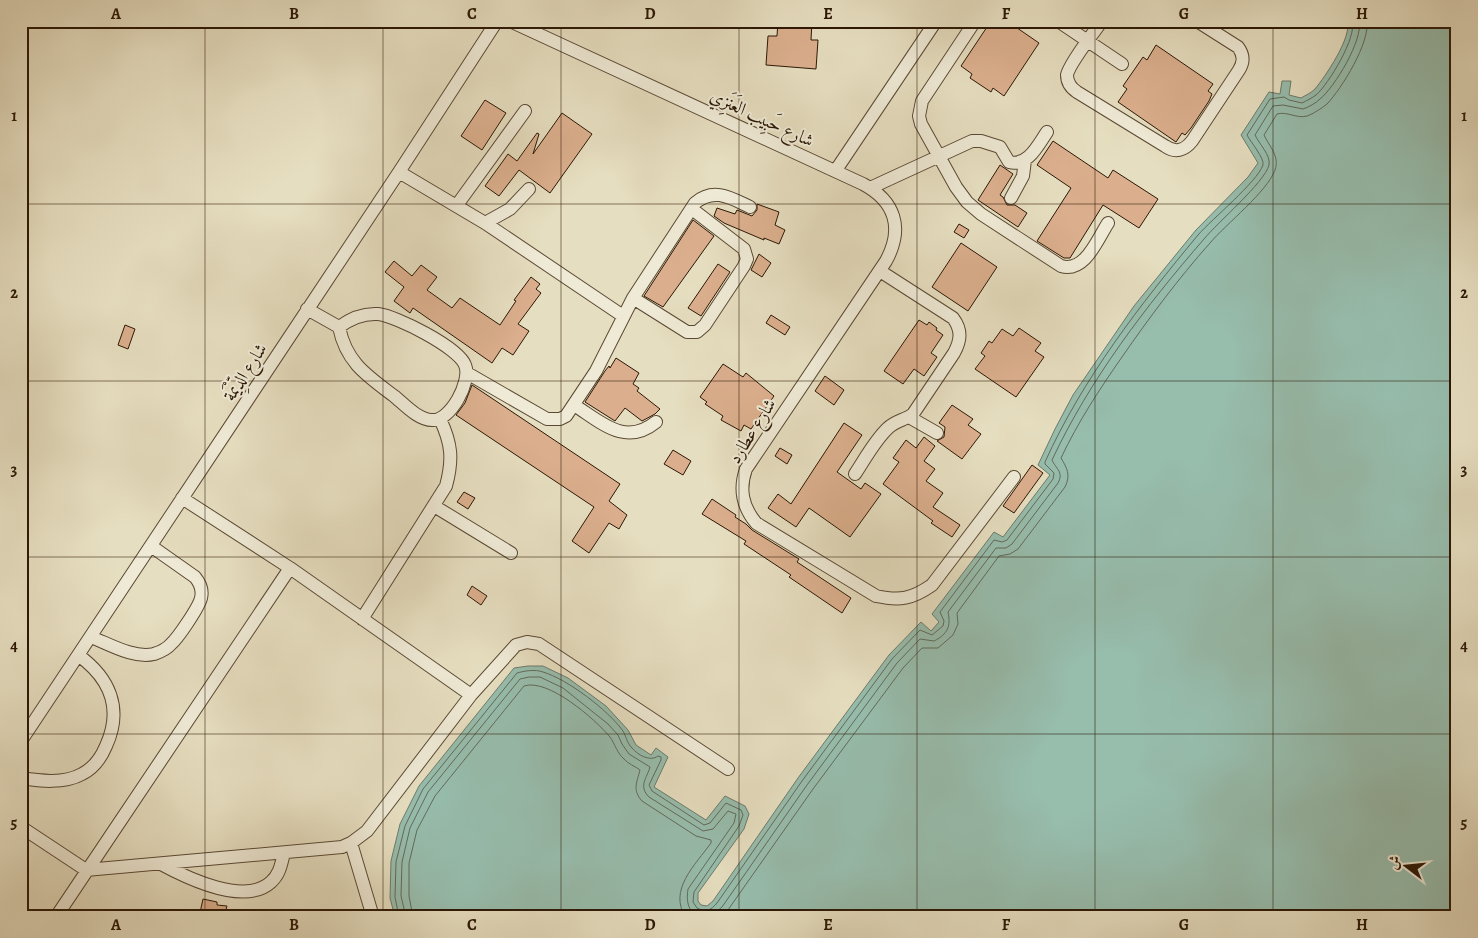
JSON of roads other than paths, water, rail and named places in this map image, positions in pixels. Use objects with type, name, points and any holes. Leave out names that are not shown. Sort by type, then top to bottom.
[{"type":"street","name":"شارع الدِّيْمَة","points":[[21,741],[308,310],[497,21]]},
{"type":"street","name":"شارع حَبِيب العَنَزِي","points":[[510,21],[836,170]]},
{"type":"street","points":[[836,170],[936,21]]},
{"type":"street","points":[[975,21],[926,94],[920,108],[921,124],[956,187],[974,208],[1061,266],[1072,267],[1082,262],[1108,223]]},
{"type":"street","points":[[1058,21],[1122,64]]},
{"type":"street","points":[[1102,21],[1069,70],[1068,80],[1072,89],[1176,151],[1183,149],[1192,141],[1242,66],[1243,61],[1243,56],[1238,47],[1197,21]]},
{"type":"street","points":[[457,205],[525,111]]},
{"type":"street","points":[[870,188],[967,142],[976,141],[1000,147],[1009,162],[1014,163],[1025,160],[1032,154],[1047,132]]},
{"type":"street","points":[[1011,198],[1023,176],[1025,160]]},
{"type":"street","name":"شارع عطارد","points":[[836,170],[870,188],[888,204],[896,226],[892,250],[880,271],[746,469],[742,491],[748,513],[756,523],[766,530],[876,596],[891,599],[906,598],[920,594],[937,580],[1014,476]]},
{"type":"street","points":[[399,172],[457,205],[623,316]]},
{"type":"street","points":[[485,223],[510,209],[529,189]]},
{"type":"street","points":[[467,373],[548,419],[560,420],[566,416],[574,405],[602,360],[633,298],[692,208],[700,199],[712,194],[725,195],[750,208]]},
{"type":"street","points":[[633,298],[687,332],[698,332],[702,329],[744,266],[747,259],[744,249],[692,208]]},
{"type":"street","points":[[855,474],[885,430],[897,421],[910,416],[960,342],[959,329],[953,318],[880,271]]},
{"type":"street","points":[[308,310],[338,327],[346,350],[360,369],[421,416],[433,421],[440,420],[461,393],[466,383],[467,373],[465,364],[453,351],[428,335],[390,317],[379,314],[358,316],[338,327]]},
{"type":"street","points":[[574,405],[614,430],[623,432],[641,432],[656,422]]},
{"type":"street","points":[[910,416],[937,433]]},
{"type":"street","points":[[362,619],[446,486],[450,470],[451,452],[447,435],[440,420]]},
{"type":"street","points":[[182,498],[290,568],[471,696]]},
{"type":"street","points":[[434,506],[511,553]]},
{"type":"street","points":[[91,636],[134,653],[154,654],[171,644],[199,604],[202,593],[199,582],[195,577],[151,546]]},
{"type":"street","points":[[56,917],[290,568]]},
{"type":"street","points":[[21,827],[86,870],[332,849],[351,843],[360,838],[373,824],[471,696],[516,645],[527,642],[539,644],[728,769]]},
{"type":"street","points":[[21,778],[45,780],[74,778],[94,766],[104,751],[111,732],[114,712],[113,701],[101,677],[78,655]]},
{"type":"street","points":[[351,843],[373,917]]},
{"type":"street","points":[[161,864],[199,882],[220,888],[249,891],[261,888],[272,881],[280,870],[284,853]]},
{"type":"water","points":[[1347,21],[1457,21],[1457,917],[395,917],[390,898],[391,861],[400,824],[419,786],[514,668],[528,666],[543,666],[568,678],[606,706],[628,730],[636,745],[651,755],[656,748],[668,757],[654,787],[706,820],[725,796],[745,806],[749,814],[744,829],[698,893],[698,901],[701,905],[707,906],[713,901],[798,778],[889,655],[921,622],[931,631],[939,622],[932,614],[994,532],[1003,537],[1050,475],[1038,465],[1073,395],[1134,306],[1196,230],[1248,177],[1258,163],[1241,135],[1269,92],[1280,94],[1282,81],[1291,81],[1289,95],[1301,98],[1313,90],[1331,66],[1342,46],[1348,28]]}]
